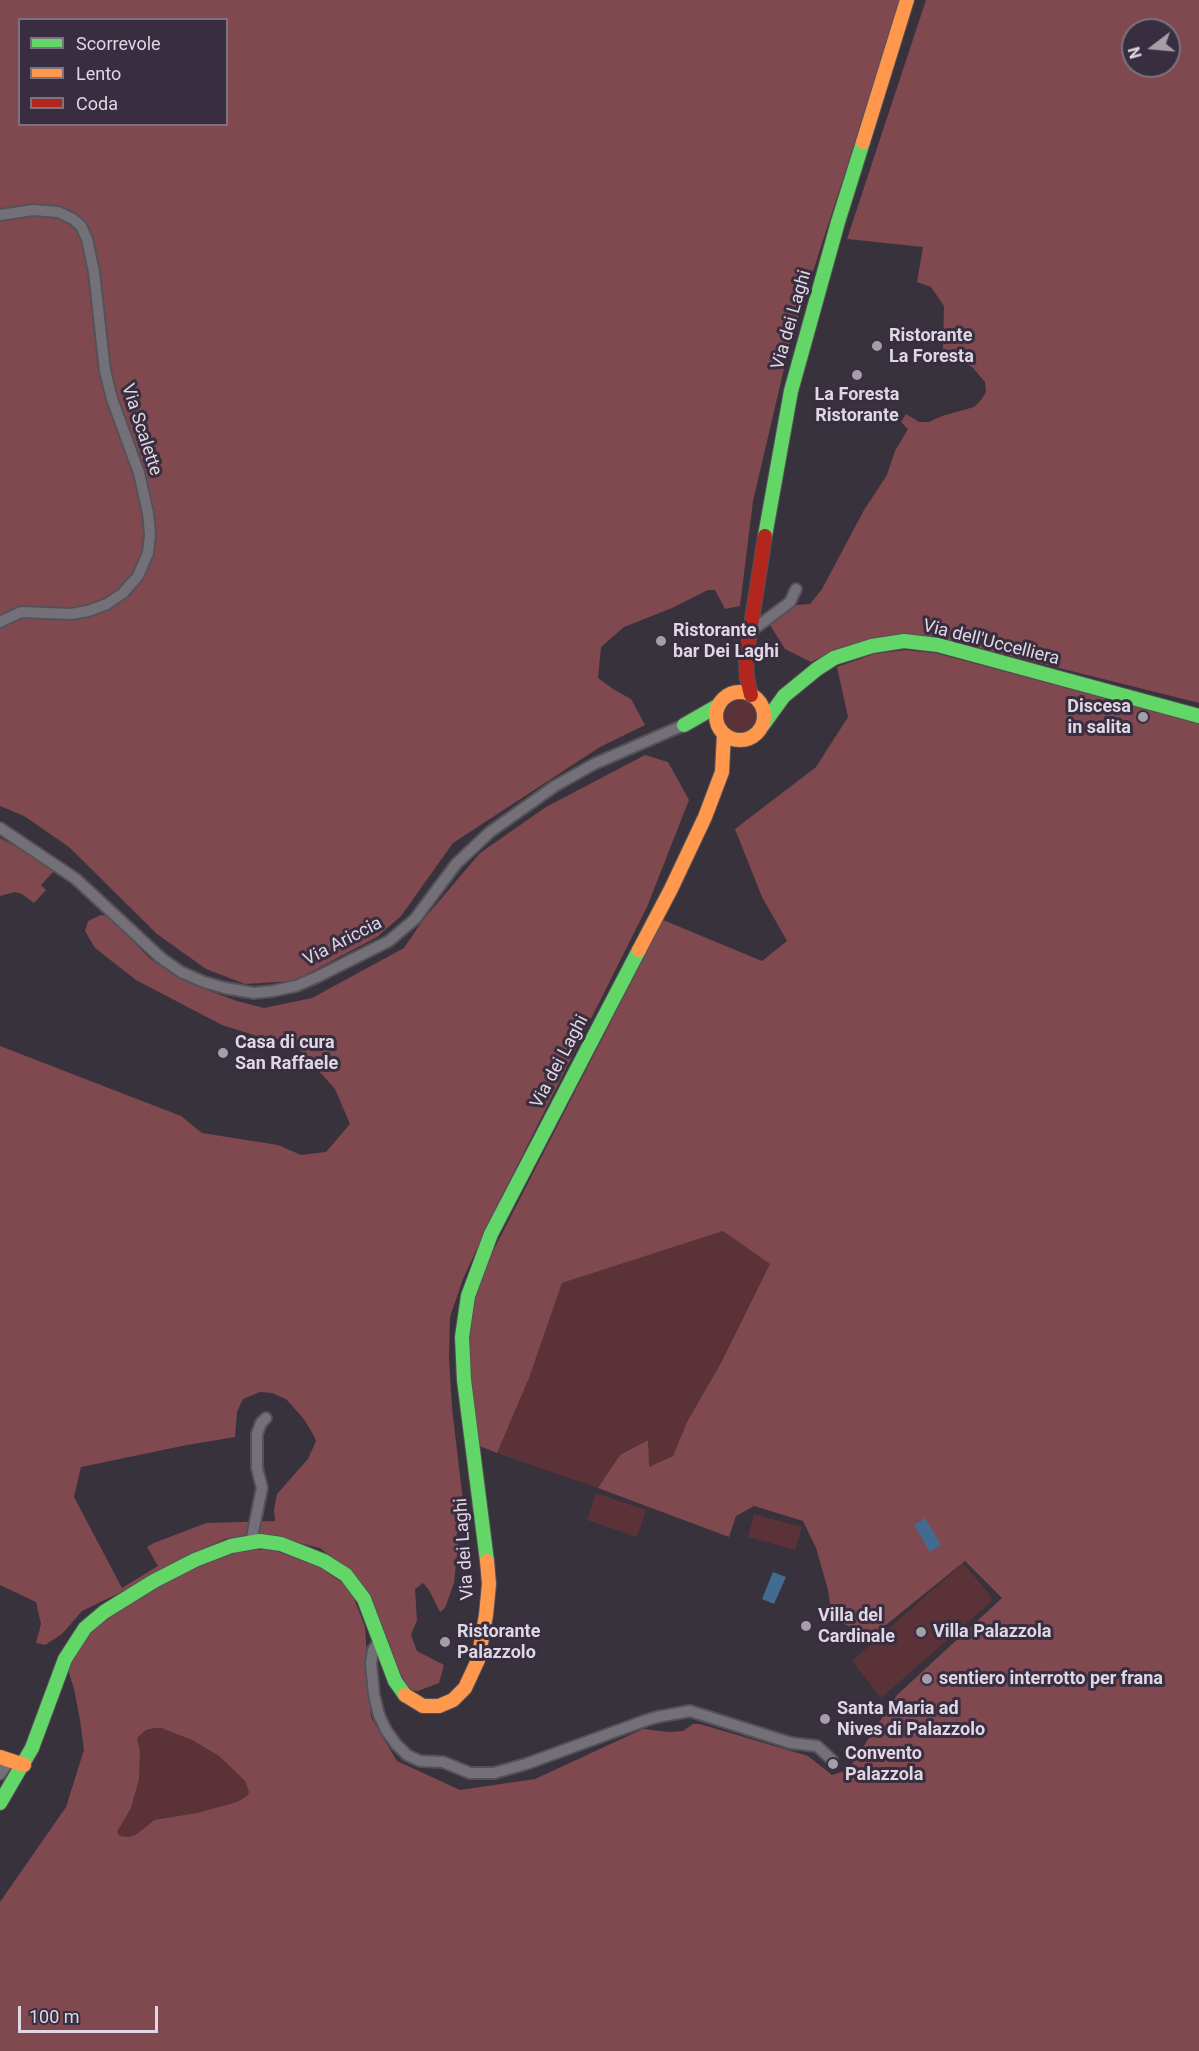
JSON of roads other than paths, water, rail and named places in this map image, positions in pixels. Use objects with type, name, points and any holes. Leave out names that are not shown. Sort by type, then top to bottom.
[{"type":"main road","name":"Via dei Laghi","points":[[753,697],[747,678],[746,658],[778,458],[799,357],[907,0]]},
{"type":"main road","name":"Via dell'Uccelliera","points":[[763,725],[784,696],[834,658],[872,646],[904,641],[938,645],[1199,716]]},
{"type":"main road","name":"Via dei Laghi","points":[[722,701],[735,682],[746,658]]},
{"type":"main road","points":[[722,732],[716,719],[722,701],[738,692],[753,697],[784,696]]},
{"type":"main road","points":[[684,725],[722,732],[735,740],[753,737],[763,725],[763,711],[753,697]]},
{"type":"main road","name":"Via Ariccia","points":[[684,725],[722,701]]},
{"type":"main road","name":"Via dei Laghi","points":[[722,732],[722,772]]},
{"type":"main road","name":"Via dei Laghi","points":[[0,1803],[24,1765],[42,1726],[59,1671],[72,1646],[90,1624],[115,1604],[171,1571],[219,1550],[251,1542],[271,1542],[288,1546],[324,1560],[354,1583],[361,1594],[395,1681],[404,1694],[419,1704],[435,1706],[453,1700],[465,1688],[476,1667],[486,1615],[489,1578],[464,1380],[462,1337],[468,1296],[495,1226],[675,880],[710,808],[722,772],[736,753],[753,737]]},
{"type":"main road","points":[[5,1759],[24,1765]]},
{"type":"street","name":"Via Scalette","points":[[0,215],[33,210],[58,212],[74,219],[87,238],[93,260],[105,371],[112,399],[139,473],[150,534],[148,553],[141,570],[128,588],[112,601],[93,610],[77,614],[21,612],[12,614],[0,622]]},
{"type":"street","points":[[750,632],[790,602],[796,589]]},
{"type":"street","name":"Via Ariccia","points":[[0,828],[76,879],[150,948],[181,972],[225,988],[254,993],[273,991],[310,981],[388,941],[411,923],[456,864],[490,832],[547,791],[588,767],[684,725]]},
{"type":"street","points":[[251,1542],[262,1488],[257,1468],[257,1434],[261,1423],[266,1418]]},
{"type":"street","points":[[380,1640],[373,1650],[371,1663],[374,1695],[379,1715],[396,1744],[407,1755],[420,1761],[443,1762],[470,1773],[494,1773],[526,1764],[657,1716],[690,1711],[791,1743],[817,1746],[832,1760]]},
{"type":"street","points":[[0,1774],[5,1759]]},
{"type":"water","points":[[925,1518],[941,1545],[930,1552],[914,1525]]},
{"type":"water","points":[[773,1572],[786,1577],[774,1604],[762,1599]]},
{"type":"place","name":"Ristorante La Foresta","points":[[877,346]]},
{"type":"place","name":"La Foresta Ristorante","points":[[857,375]]},
{"type":"place","name":"Ristorante bar Dei Laghi","points":[[661,641]]},
{"type":"place","name":"Discesa in salita","points":[[1143,717]]},
{"type":"place","name":"Casa di cura San Raffaele","points":[[223,1053]]},
{"type":"place","name":"Villa del Cardinale","points":[[806,1626]]},
{"type":"place","name":"Villa Palazzola","points":[[921,1632]]},
{"type":"place","name":"Ristorante Palazzolo","points":[[445,1642]]},
{"type":"place","name":"sentiero interrotto per frana","points":[[927,1679]]},
{"type":"place","name":"Santa Maria ad Nives di Palazzolo","points":[[825,1719]]},
{"type":"place","name":"Convento Palazzola","points":[[833,1764]]}]
